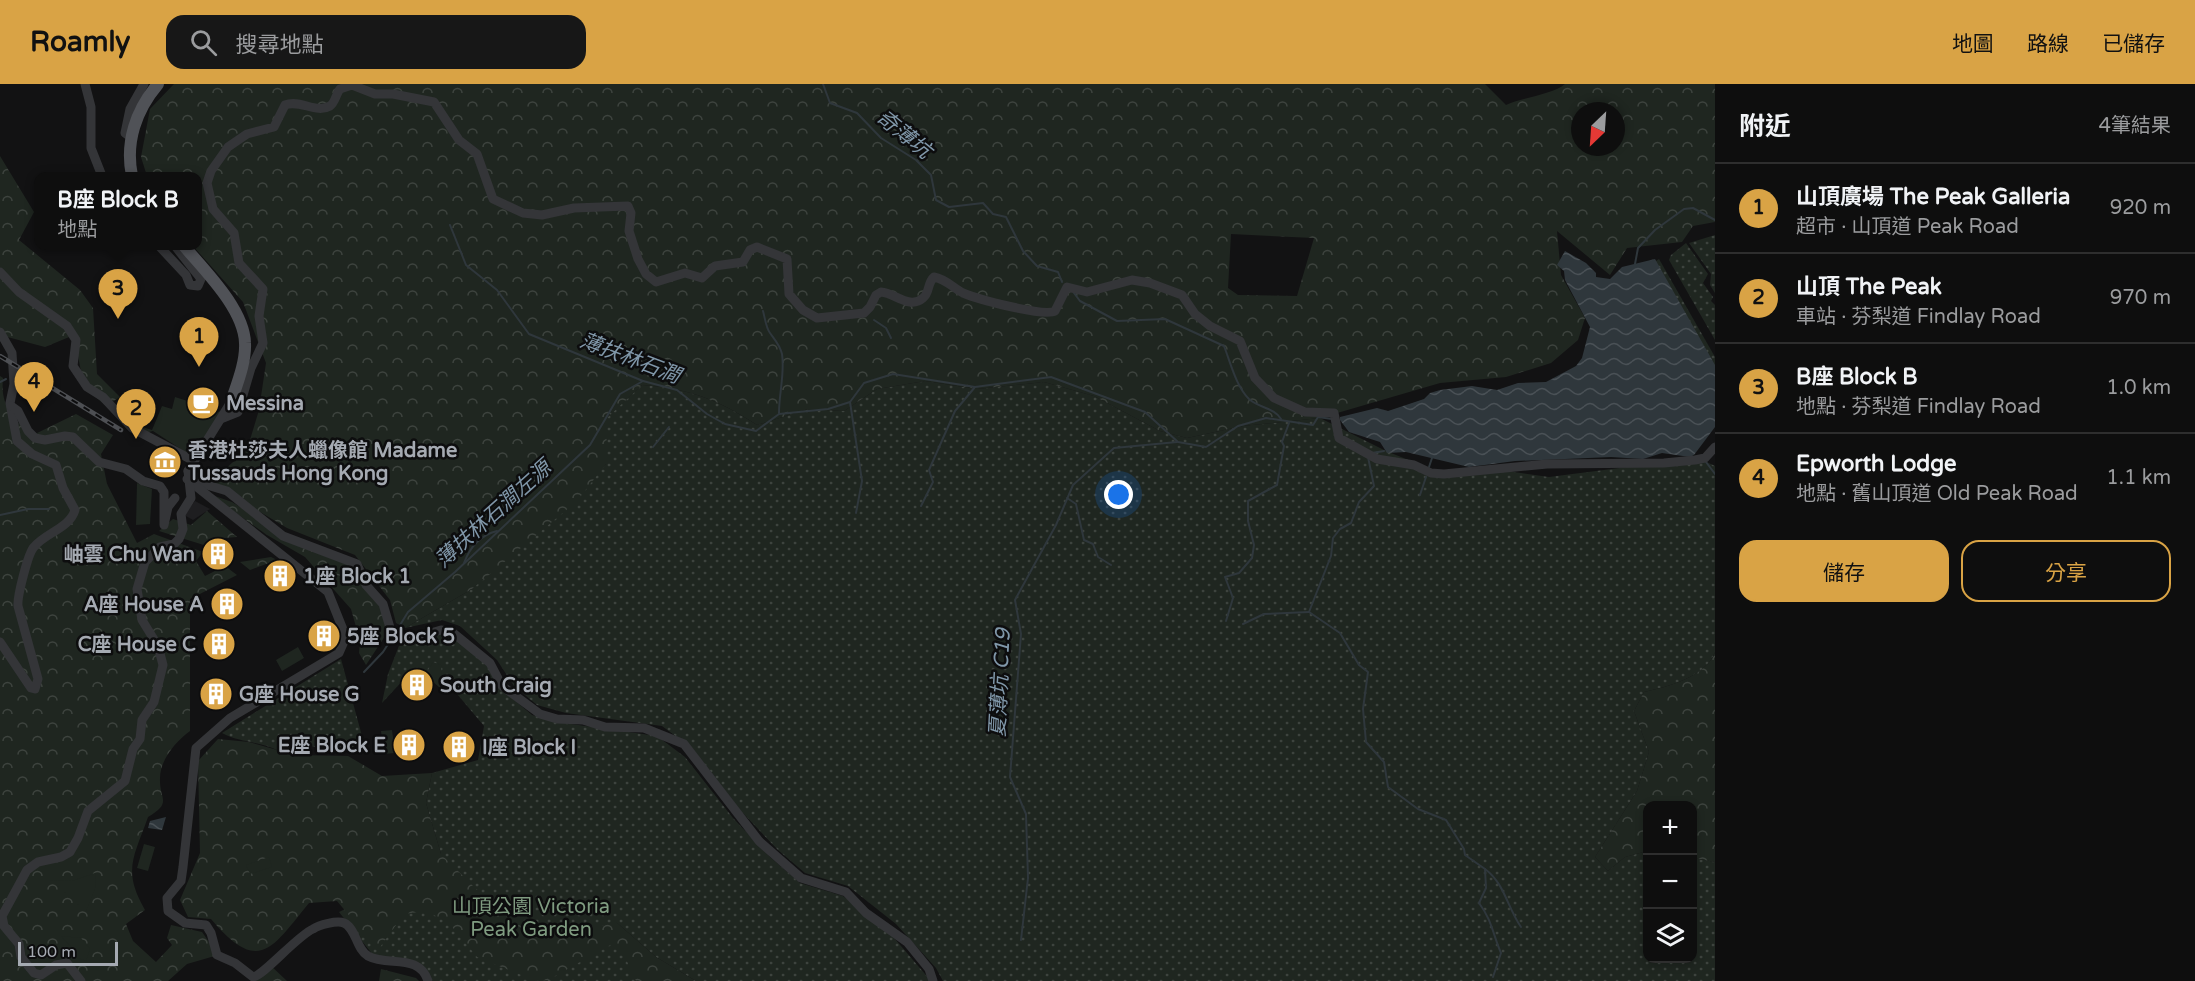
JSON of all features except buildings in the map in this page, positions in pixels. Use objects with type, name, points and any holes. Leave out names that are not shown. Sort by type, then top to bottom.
[{"type":"main road","points":[[132,172],[132,138],[139,111],[158,84]]},
{"type":"main road","points":[[187,250],[242,322],[246,344],[231,402]]},
{"type":"street","points":[[85,84],[91,107],[91,148],[100,172]]},
{"type":"street","points":[[132,138],[125,134],[130,110],[144,84]]},
{"type":"street","points":[[223,418],[238,412],[252,364],[263,346],[264,334],[259,314],[263,291],[260,282],[245,272],[239,263],[234,231],[219,218],[210,202],[207,189],[208,179],[228,147],[247,134],[273,129],[285,105],[297,103],[317,108],[328,107],[333,103],[340,89],[351,85],[375,94],[425,99],[435,103],[459,140],[477,154],[489,192],[500,204],[529,215],[554,214],[574,208],[628,206],[631,213],[629,231],[638,259],[646,274],[656,282],[683,273],[702,278],[715,266],[743,262],[751,248],[757,247],[787,259],[789,294],[802,309],[820,319],[864,313],[876,295],[881,292],[908,302],[917,302],[926,296],[934,277],[988,303],[1012,305],[1046,314],[1055,311],[1067,287],[1087,292],[1109,284],[1142,281],[1182,295],[1196,314],[1210,326],[1240,341],[1255,378],[1278,402],[1305,412],[1330,412],[1337,416],[1337,432],[1344,442],[1370,455],[1414,465],[1431,473],[1444,474],[1546,464],[1664,463],[1702,458],[1715,447]]},
{"type":"street","points":[[162,250],[192,287],[198,286],[201,281],[178,250]]},
{"type":"street","points":[[0,272],[19,292],[67,326],[76,340],[74,368],[87,387],[103,397],[132,428],[194,461]]},
{"type":"street","points":[[0,332],[12,353],[14,384],[11,406],[17,443],[32,454],[56,465],[63,488],[75,510],[69,520],[33,548],[18,597],[18,606],[38,679],[35,689],[31,688],[0,642]]},
{"type":"street","points":[[0,344],[12,353]]},
{"type":"street","points":[[81,981],[67,963],[56,965],[40,975],[34,973],[21,957],[19,944],[4,926],[2,916],[27,870],[38,862],[59,858],[70,852],[88,811],[125,781],[133,749],[140,739],[142,719],[154,702],[163,665],[158,646],[141,619],[137,589],[146,562],[159,548],[175,543],[182,534],[181,514],[191,498],[188,475],[194,461],[231,402]]},
{"type":"street","points":[[11,406],[18,411],[34,438],[45,440],[64,436],[73,437],[99,462],[126,469],[143,481],[160,486],[164,492],[164,525],[168,507],[175,498]]},
{"type":"street","points":[[188,475],[227,491],[283,536],[357,564],[366,585],[382,604],[391,631],[403,637],[419,638],[442,630],[452,632],[488,661],[502,686],[543,716],[583,720],[605,727],[644,728],[684,744],[759,841],[801,878],[846,892],[866,913],[907,942],[929,969],[933,981]]},
{"type":"street","points":[[188,475],[328,592],[346,637],[339,653],[230,718],[196,748],[181,881],[167,898],[168,911],[185,923],[206,925],[219,956],[235,963],[253,977],[261,976],[278,955],[309,931],[340,922],[348,926],[357,945],[368,956],[412,963],[422,970],[428,981]]},
{"type":"shaded area","points":[[195,501],[210,509],[193,520],[184,515]]},
{"type":"green space","points":[[174,84],[1485,84],[1506,105],[1553,91],[1565,84],[1715,84],[1715,222],[1693,226],[1682,242],[1627,248],[1610,275],[1557,231],[1561,275],[1585,318],[1578,340],[1551,363],[1506,377],[1440,383],[1320,418],[1243,426],[1187,438],[1160,431],[1094,396],[1044,382],[977,389],[925,381],[877,389],[844,411],[808,409],[757,425],[729,408],[702,397],[675,389],[642,385],[607,418],[606,464],[577,501],[472,589],[405,628],[396,623],[390,600],[355,555],[287,528],[210,482],[247,450],[259,410],[266,363],[243,302],[197,250],[202,250],[202,172],[146,172],[141,157],[150,109]],"holes":[[[1231,234],[1314,238],[1297,296],[1238,295],[1228,288]]]},
{"type":"green space","points":[[0,156],[34,212],[19,240],[80,290],[93,308],[97,374],[120,397],[106,406],[84,387],[74,335],[45,347],[0,335]]},
{"type":"green space","points":[[1715,235],[1715,293],[1710,285],[1711,274],[1689,243]]},
{"type":"green space","points":[[1686,243],[1708,274],[1703,283],[1713,297],[1711,301],[1715,305],[1715,340],[1669,260],[1671,255]]},
{"type":"green space","points":[[1659,259],[1715,357],[1715,372],[1653,263]]},
{"type":"green space","points":[[0,376],[3,378],[4,396],[9,410],[31,436],[76,414],[113,435],[101,454],[107,484],[137,543],[154,534],[203,552],[196,561],[205,576],[225,566],[237,575],[190,599],[190,731],[174,746],[163,764],[160,785],[163,804],[148,817],[133,864],[134,884],[145,910],[126,924],[133,941],[156,962],[172,945],[167,938],[171,925],[202,932],[218,955],[187,964],[168,981],[0,981]]},
{"type":"green space","points":[[925,381],[977,389],[1044,382],[1094,396],[1160,431],[1187,438],[1243,426],[1320,418],[1386,451],[1436,471],[1486,468],[1549,477],[1698,458],[1715,466],[1715,652],[1703,668],[1685,680],[1644,692],[1634,711],[1649,752],[1637,791],[1595,857],[1608,871],[1625,857],[1643,852],[1643,963],[1697,963],[1697,859],[1715,862],[1715,981],[943,981],[936,968],[896,924],[848,886],[805,873],[778,850],[741,811],[693,749],[662,726],[566,713],[537,705],[514,686],[497,660],[460,626],[442,620],[405,628],[472,589],[606,464],[606,418],[642,385],[675,389],[702,397],[729,408],[757,425],[808,409],[844,411],[877,389]]},
{"type":"green space","points":[[175,397],[200,405],[198,413],[209,407],[215,413],[221,411],[224,414],[198,452],[187,453],[153,431],[145,433],[113,408],[118,406],[132,421],[152,430],[162,406],[172,409]]},
{"type":"green space","points":[[137,483],[152,489],[150,524],[136,525]]},
{"type":"green space","points":[[209,494],[232,502],[284,534],[350,561],[383,603],[389,630],[366,665],[359,653],[360,641],[351,609],[305,557],[267,535]]},
{"type":"green space","points":[[207,511],[237,537],[212,539],[207,546],[159,531],[173,519],[191,525]]},
{"type":"green space","points":[[271,557],[277,560],[250,570],[240,562]]},
{"type":"green space","name":"山頂公園 Victoria Peak Garden","points":[[442,631],[454,635],[489,667],[506,693],[532,715],[564,723],[657,736],[685,757],[733,818],[770,857],[800,883],[843,896],[889,932],[931,981],[696,981],[656,957],[616,922],[668,981],[433,981],[416,962],[373,955],[339,912],[408,879],[441,854],[426,803],[432,773],[478,760],[484,726],[447,682],[406,677],[382,703],[388,674],[402,638]]},
{"type":"green space","points":[[298,647],[304,658],[282,671],[276,660]]},
{"type":"green space","points":[[1715,652],[1715,862],[1697,859],[1697,801],[1643,801],[1643,852],[1625,857],[1608,871],[1595,857],[1637,791],[1649,752],[1634,711],[1644,692],[1685,679],[1710,661]]},
{"type":"green space","points":[[341,659],[362,736],[349,749],[334,752],[299,742],[279,751],[222,733]]},
{"type":"green space","points":[[433,662],[441,665],[442,679],[447,694],[425,675]]},
{"type":"green space","points":[[392,730],[395,753],[384,754],[381,731]]},
{"type":"green space","points":[[218,739],[249,742],[295,755],[348,756],[382,776],[432,773],[426,803],[441,854],[475,888],[525,923],[566,936],[616,922],[656,957],[696,981],[636,981],[625,957],[614,943],[548,980],[536,981],[477,957],[449,923],[426,911],[404,914],[378,950],[337,901],[309,903],[285,932],[264,949],[253,951],[241,947],[227,937],[211,919],[188,917],[180,900],[200,853],[198,761]]},
{"type":"green space","points":[[144,844],[155,847],[148,871],[137,868]]},
{"type":"green space","points":[[269,857],[272,867],[250,874],[246,865]]},
{"type":"green space","points":[[95,873],[96,886],[86,911],[50,880],[72,881]]},
{"type":"green space","points":[[61,936],[81,938],[90,949],[86,961],[72,956],[74,950]]},
{"type":"green space","points":[[270,965],[287,981],[255,981]]},
{"type":"green space","points":[[381,969],[416,978],[419,981],[379,981]]},
{"type":"water","points":[[1565,251],[1586,263],[1596,273],[1596,277],[1610,279],[1622,267],[1655,259],[1715,365],[1715,427],[1694,455],[1690,457],[1662,453],[1643,459],[1611,457],[1515,461],[1469,467],[1406,452],[1387,453],[1380,442],[1349,432],[1340,417],[1377,408],[1388,411],[1424,399],[1430,393],[1440,390],[1472,386],[1497,390],[1518,383],[1546,382],[1576,366],[1582,358],[1590,327],[1565,280],[1564,271],[1557,265]]},
{"type":"water","points":[[166,817],[162,830],[148,828],[150,821]]},
{"type":"waterway","name":"奇薄坑","points":[[823,84],[830,103],[857,113],[881,138],[916,160],[931,175],[936,200],[949,207],[983,203],[993,214],[1006,217],[1023,251],[1037,266],[1058,272],[1062,282]]},
{"type":"waterway","points":[[1635,264],[1638,248],[1655,230],[1684,209],[1693,208],[1715,220]]},
{"type":"waterway","name":"薄扶林石澗","points":[[450,225],[466,265],[497,290],[529,334],[643,381],[677,390],[707,414],[725,424],[756,431],[779,414],[828,409],[850,402],[864,383],[893,374],[975,387],[1051,377],[1145,412],[1178,442],[1206,447],[1238,426],[1266,418],[1313,425],[1318,417],[1332,419]]},
{"type":"waterway","points":[[1074,293],[1080,301],[1117,321],[1165,319],[1224,346],[1244,394],[1253,402],[1275,412],[1281,419]]},
{"type":"waterway","points":[[763,311],[768,328],[782,354],[779,413]]},
{"type":"waterway","points":[[874,320],[886,328],[891,338]]},
{"type":"waterway","points":[[0,382],[6,379]]},
{"type":"waterway","name":"薄扶林石澗左源","points":[[397,630],[408,612],[455,572],[590,445],[620,394],[643,381]]},
{"type":"waterway","points":[[921,506],[933,482],[929,470],[955,411],[975,387]]},
{"type":"waterway","points":[[850,402],[862,481],[856,513]]},
{"type":"waterway","points":[[1226,621],[1233,598],[1225,577],[1239,573],[1252,558],[1254,545],[1248,521],[1248,501],[1277,485],[1284,446],[1282,442],[1289,423]]},
{"type":"waterway","points":[[653,447],[669,427]]},
{"type":"waterway","name":"夏薄坑 C19","points":[[1021,940],[1028,878],[1026,814],[1010,777],[1021,634],[1015,600],[1056,525],[1073,485],[1114,448],[1177,442]]},
{"type":"waterway","points":[[1372,453],[1384,451]]},
{"type":"waterway","points":[[1368,457],[1374,486],[1359,502],[1351,523],[1340,529],[1333,538],[1331,556],[1309,612],[1340,633],[1359,665],[1368,672],[1363,709],[1366,742],[1384,762],[1388,787],[1418,809],[1446,820],[1464,849],[1465,855],[1485,869],[1486,888],[1479,903],[1490,922],[1501,953],[1493,977]]},
{"type":"waterway","points":[[1429,467],[1432,458]]},
{"type":"waterway","points":[[1706,462],[1715,474]]},
{"type":"waterway","points":[[1420,495],[1426,477]]},
{"type":"waterway","points":[[1067,498],[1076,504],[1084,540],[1093,544],[1098,557],[1111,565]]},
{"type":"waterway","points":[[0,515],[28,509],[49,509]]},
{"type":"waterway","points":[[464,563],[477,542],[497,531]]},
{"type":"waterway","points":[[1243,624],[1264,614],[1309,612]]},
{"type":"waterway","name":"薄扶林石澗左源","points":[[364,672],[383,652],[394,635]]},
{"type":"waterway","points":[[1485,869],[1497,882],[1521,927]]},
{"type":"railway","points":[[0,356],[121,430]]},
{"type":"place","name":"B座 Block B","points":[[118,319]]},
{"type":"place","name":"山頂廣場 The Peak Galleria","points":[[199,367]]},
{"type":"place","name":"Messina","points":[[203,403]]},
{"type":"place","name":"Epworth Lodge","points":[[34,412]]},
{"type":"place","name":"山頂 The Peak","points":[[136,439]]},
{"type":"place","name":"香港杜莎夫人蠟像館 Madame Tussauds Hong Kong","points":[[165,462]]},
{"type":"place","name":"岫雲 Chu Wan","points":[[218,554]]},
{"type":"place","name":"1座 Block 1","points":[[280,576]]},
{"type":"place","name":"A座 House A","points":[[227,604]]},
{"type":"place","name":"5座 Block 5","points":[[324,636]]},
{"type":"place","name":"C座 House C","points":[[219,644]]},
{"type":"place","name":"South Craig","points":[[417,685]]},
{"type":"place","name":"G座 House G","points":[[216,694]]},
{"type":"place","name":"E座 Block E","points":[[409,745]]},
{"type":"place","name":"I座 Block I","points":[[459,747]]}]
